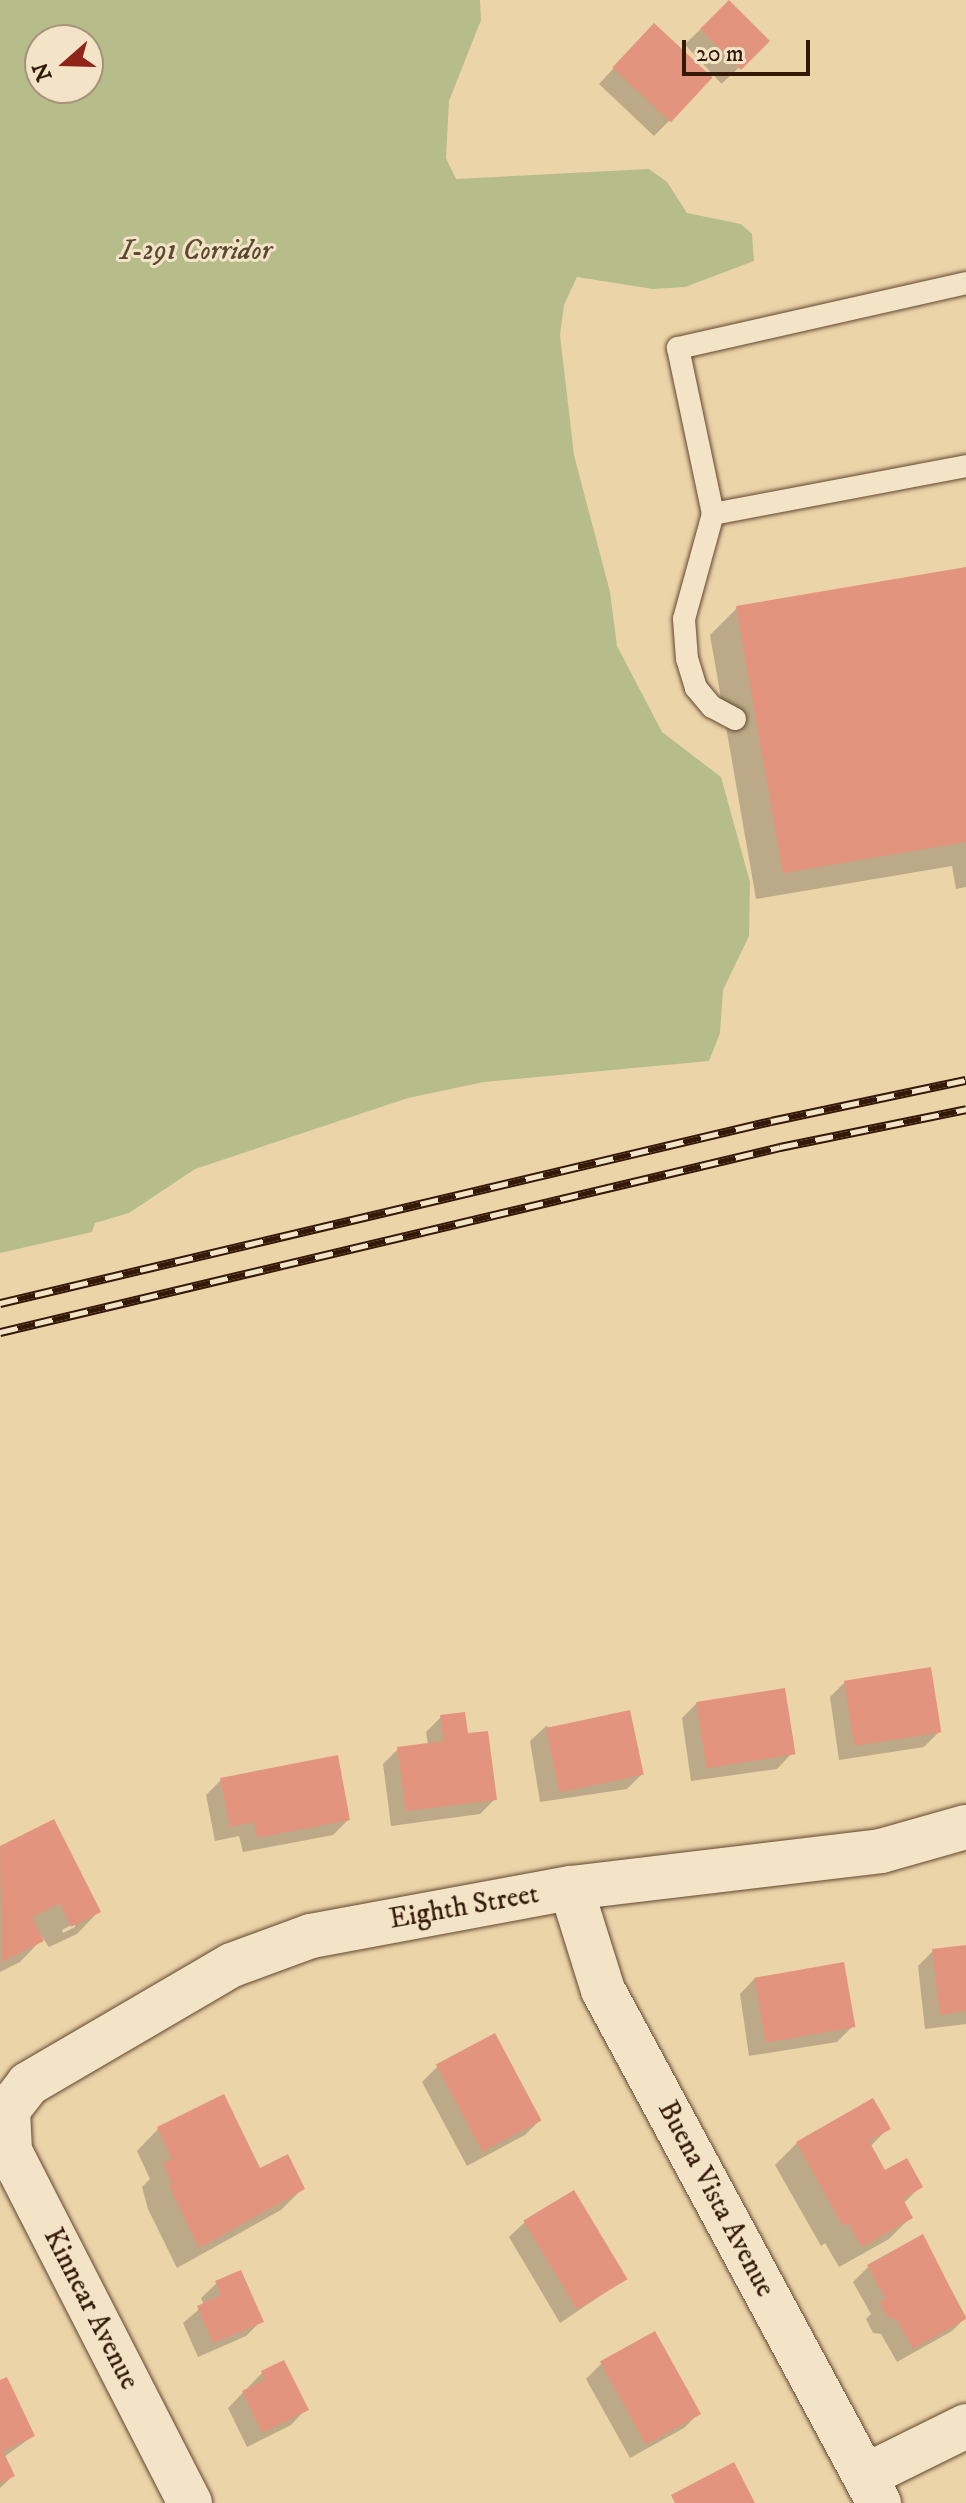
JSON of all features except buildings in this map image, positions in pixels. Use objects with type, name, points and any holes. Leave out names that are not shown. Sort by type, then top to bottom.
[{"type":"street","name":"Eighth Street","points":[[8,2110],[28,2084],[232,1965],[311,1936],[571,1888],[881,1851],[966,1827]]},
{"type":"street","name":"Buena Vista Avenue","points":[[571,1888],[603,1990],[872,2490]]},
{"type":"street","name":"Kinnear Avenue","points":[[8,2110],[10,2151],[190,2503]]},
{"type":"street","points":[[872,2490],[966,2426]]},
{"type":"lane","points":[[735,719],[712,707],[696,688],[687,659],[684,619],[713,514],[678,348],[966,283]]},
{"type":"lane","points":[[713,514],[966,466]]},
{"type":"green space","name":"I-291 Corridor","points":[[0,0],[480,0],[481,20],[449,101],[446,158],[456,179],[649,169],[667,182],[687,213],[741,224],[752,234],[754,261],[685,287],[653,289],[577,277],[564,305],[560,335],[574,455],[610,592],[617,646],[662,732],[721,777],[750,882],[749,936],[723,990],[720,1033],[709,1061],[484,1082],[408,1098],[195,1169],[129,1213],[95,1223],[92,1232],[0,1253]]},
{"type":"railway","points":[[0,1303],[771,1121],[966,1080]]},
{"type":"railway","points":[[0,1332],[780,1147],[966,1109]]}]
